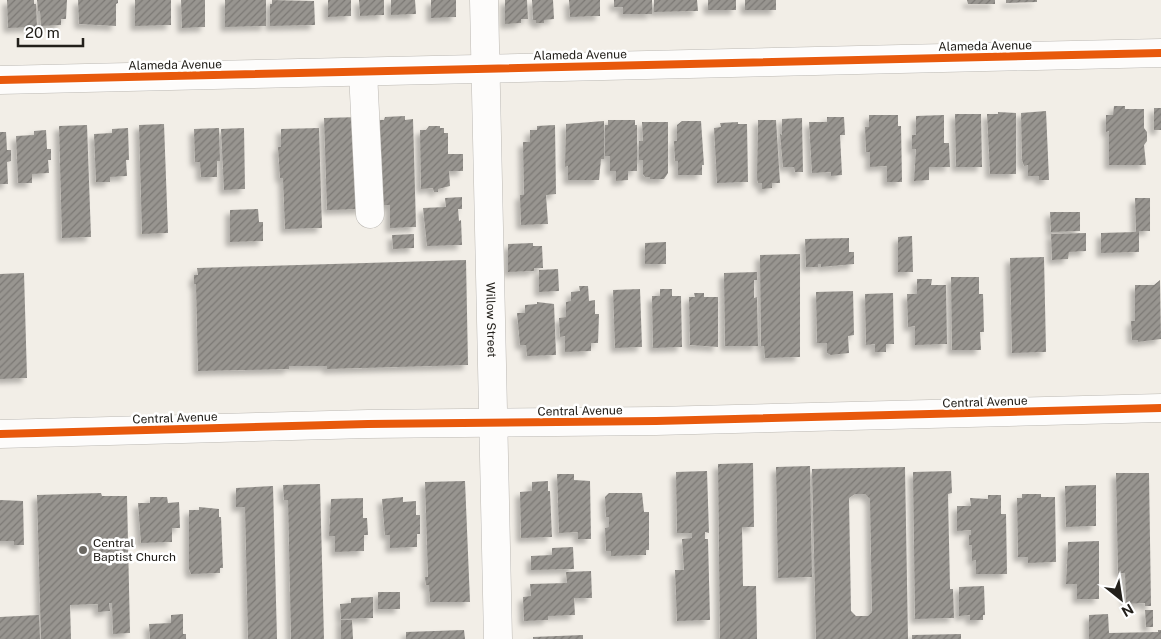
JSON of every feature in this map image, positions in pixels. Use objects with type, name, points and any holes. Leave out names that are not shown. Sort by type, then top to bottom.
[{"type":"street","name":"Willow Street","points":[[484,0],[498,639]]},
{"type":"street","name":"Alameda Avenue","points":[[0,80],[1161,53]]},
{"type":"street","points":[[363,72],[370,214]]},
{"type":"street","name":"Central Avenue","points":[[0,434],[1161,408]]},
{"type":"building","points":[[7,0],[34,0],[34,4],[36,4],[37,27],[8,28]]},
{"type":"building","points":[[37,0],[67,0],[66,19],[61,19],[61,25],[41,26]]},
{"type":"building","points":[[78,0],[118,0],[116,4],[116,26],[79,24]]},
{"type":"building","points":[[135,0],[171,0],[171,25],[135,26]]},
{"type":"building","points":[[181,0],[205,0],[205,27],[182,28]]},
{"type":"building","points":[[225,0],[266,0],[266,26],[225,27]]},
{"type":"building","points":[[272,0],[314,1],[315,25],[270,26],[270,4],[272,4]]},
{"type":"building","points":[[328,0],[351,0],[351,16],[328,17]]},
{"type":"building","points":[[359,0],[384,0],[384,15],[360,16]]},
{"type":"building","points":[[391,0],[415,0],[416,14],[391,15]]},
{"type":"building","points":[[431,0],[456,0],[456,17],[431,18]]},
{"type":"building","points":[[505,0],[527,0],[528,19],[521,19],[521,23],[505,24]]},
{"type":"building","points":[[532,0],[553,0],[554,19],[544,20],[544,23],[536,23],[536,20],[533,20]]},
{"type":"building","points":[[569,0],[600,0],[600,16],[570,17]]},
{"type":"building","points":[[614,0],[652,0],[652,14],[623,14],[623,7],[614,7]]},
{"type":"building","points":[[654,0],[697,0],[698,11],[654,12]]},
{"type":"building","points":[[708,0],[736,0],[736,10],[708,10]]},
{"type":"building","points":[[745,0],[776,0],[776,10],[745,10]]},
{"type":"building","points":[[967,0],[995,0],[995,4],[968,4]]},
{"type":"building","points":[[1006,0],[1037,0],[1037,2],[1006,3]]},
{"type":"building","points":[[1114,106],[1125,106],[1125,109],[1144,109],[1144,128],[1147,132],[1147,141],[1144,145],[1146,165],[1109,165],[1109,131],[1106,132],[1106,115],[1113,115]]},
{"type":"building","points":[[1154,108],[1161,108],[1161,130],[1154,130]]},
{"type":"building","points":[[1046,111],[1049,180],[1039,180],[1039,176],[1028,176],[1028,165],[1024,166],[1022,160],[1021,113]]},
{"type":"building","points":[[998,112],[1016,113],[1016,174],[990,174],[987,114],[998,114]]},
{"type":"building","points":[[955,114],[981,114],[982,167],[956,167]]},
{"type":"building","points":[[869,115],[898,115],[898,126],[901,126],[902,182],[887,182],[887,166],[870,167],[870,152],[866,152],[865,127],[869,127]]},
{"type":"building","points":[[944,115],[944,143],[949,143],[950,167],[929,167],[929,180],[914,181],[916,149],[912,149],[912,135],[916,135],[916,116]]},
{"type":"building","points":[[405,116],[405,120],[413,119],[416,227],[390,228],[390,205],[379,205],[377,120],[384,120],[385,117]]},
{"type":"building","points":[[360,117],[363,209],[327,210],[324,118]]},
{"type":"building","points":[[827,117],[844,117],[845,135],[840,135],[842,175],[831,176],[831,172],[812,173],[809,122],[827,122]]},
{"type":"building","points":[[802,118],[803,172],[795,172],[794,167],[783,167],[780,134],[782,135],[782,119]]},
{"type":"building","points":[[608,120],[635,120],[635,125],[637,125],[637,171],[628,171],[628,180],[616,181],[616,171],[610,171],[610,156],[605,156],[605,125],[608,125]]},
{"type":"building","points":[[758,120],[776,120],[780,183],[772,183],[772,188],[762,189],[762,183],[758,183]]},
{"type":"building","points":[[604,121],[604,159],[601,159],[599,180],[568,180],[568,166],[565,167],[566,124]]},
{"type":"building","points":[[682,121],[701,121],[704,165],[702,165],[702,175],[678,175],[678,161],[675,161],[674,141],[677,141],[677,125]]},
{"type":"building","points":[[642,122],[668,122],[668,173],[664,179],[650,179],[650,177],[645,177],[643,174],[643,160],[639,160],[639,141],[643,141]]},
{"type":"building","points":[[738,122],[738,124],[747,124],[748,182],[717,183],[714,128],[721,127],[720,123]]},
{"type":"building","points":[[164,124],[168,233],[142,234],[139,125]]},
{"type":"building","points":[[87,125],[91,237],[62,238],[59,126]]},
{"type":"building","points":[[555,125],[556,194],[546,195],[548,224],[521,225],[520,195],[524,195],[523,142],[530,142],[530,130],[537,130],[537,126]]},
{"type":"building","points":[[429,126],[440,126],[440,128],[444,128],[444,133],[448,133],[448,154],[463,154],[463,171],[449,171],[450,186],[438,189],[438,192],[434,192],[433,188],[421,189],[420,130],[426,130]]},
{"type":"building","points":[[128,128],[129,160],[126,160],[127,176],[110,177],[110,182],[96,182],[94,134],[112,133],[112,129]]},
{"type":"building","points":[[219,128],[220,161],[217,161],[217,177],[201,177],[200,162],[195,162],[194,129]]},
{"type":"building","points":[[244,128],[245,189],[224,190],[221,129]]},
{"type":"building","points":[[319,128],[322,228],[285,229],[283,178],[280,178],[278,147],[281,147],[281,129]]},
{"type":"building","points":[[46,130],[47,149],[51,149],[51,160],[48,160],[49,173],[32,174],[32,183],[18,183],[16,136],[34,135],[34,131]]},
{"type":"building","points":[[0,132],[6,132],[7,150],[11,150],[11,161],[7,162],[8,184],[0,184]]},
{"type":"building","points":[[462,197],[462,209],[458,209],[459,221],[461,220],[462,245],[427,246],[423,208],[446,207],[445,198]]},
{"type":"building","points":[[1135,198],[1150,198],[1150,231],[1139,231],[1139,252],[1101,253],[1101,233],[1136,232]]},
{"type":"building","points":[[258,209],[259,222],[263,222],[263,241],[230,242],[230,210]]},
{"type":"building","points":[[1050,212],[1080,212],[1080,231],[1051,232]]},
{"type":"building","points":[[1086,233],[1086,251],[1069,252],[1068,259],[1052,260],[1051,234]]},
{"type":"building","points":[[414,234],[414,248],[393,249],[392,235]]},
{"type":"building","points":[[912,236],[913,272],[898,272],[898,237]]},
{"type":"building","points":[[849,238],[849,252],[854,252],[854,264],[821,267],[821,264],[818,264],[818,267],[806,267],[805,239]]},
{"type":"building","points":[[666,242],[666,264],[645,264],[645,243]]},
{"type":"building","points":[[533,243],[533,246],[542,246],[543,268],[534,268],[534,271],[508,272],[508,244]]},
{"type":"building","points":[[800,254],[800,357],[765,358],[764,346],[761,346],[760,255]]},
{"type":"building","points":[[1044,257],[1046,352],[1012,353],[1010,258]]},
{"type":"building","points":[[466,260],[468,365],[327,369],[327,366],[289,366],[289,369],[198,371],[196,284],[194,284],[194,275],[198,275],[197,268]]},
{"type":"building","points":[[558,269],[559,291],[539,292],[539,270]]},
{"type":"building","points":[[757,272],[757,280],[754,280],[754,298],[757,297],[758,346],[725,346],[724,273]]},
{"type":"building","points":[[24,273],[27,378],[0,379],[0,274]]},
{"type":"building","points":[[951,277],[979,277],[979,294],[983,294],[984,332],[980,332],[981,350],[952,350]]},
{"type":"building","points":[[917,279],[932,279],[931,285],[946,285],[947,344],[915,345],[915,326],[908,327],[907,294],[917,294]]},
{"type":"building","points":[[1160,280],[1161,339],[1138,342],[1138,340],[1132,340],[1131,321],[1135,321],[1135,285],[1154,285]]},
{"type":"building","points":[[579,286],[588,286],[589,301],[595,300],[595,314],[599,314],[598,343],[591,343],[591,351],[565,352],[565,336],[560,337],[559,318],[566,317],[566,302],[571,301],[571,292],[580,291]]},
{"type":"building","points":[[640,289],[642,347],[615,348],[613,290]]},
{"type":"building","points":[[660,289],[672,289],[672,296],[681,296],[682,347],[653,348],[652,296],[660,296]]},
{"type":"building","points":[[853,291],[854,335],[848,336],[849,353],[831,355],[827,353],[827,343],[817,343],[816,292]]},
{"type":"building","points":[[694,293],[704,293],[704,297],[718,297],[718,347],[690,345],[689,297],[695,297]]},
{"type":"building","points":[[893,293],[894,344],[886,344],[886,352],[875,352],[875,344],[866,345],[865,294]]},
{"type":"building","points":[[537,302],[554,304],[556,355],[527,356],[526,345],[520,345],[517,313],[525,313],[525,305],[537,304]]},
{"type":"building","points":[[753,463],[754,527],[742,527],[743,586],[756,586],[757,639],[720,639],[718,464]]},
{"type":"building","points":[[810,466],[812,577],[778,578],[776,467]]},
{"type":"building","points":[[905,467],[908,639],[816,639],[812,469]],"holes":[[[855,494],[865,494],[870,499],[872,612],[868,616],[856,616],[851,611],[849,498]]]},
{"type":"building","points":[[707,471],[709,533],[705,532],[705,539],[708,539],[710,620],[677,621],[675,570],[684,570],[682,539],[692,538],[692,533],[677,533],[676,472]]},
{"type":"building","points":[[951,471],[952,493],[948,494],[950,589],[953,589],[954,618],[915,619],[913,472]]},
{"type":"building","points":[[1116,473],[1149,473],[1151,606],[1145,606],[1145,603],[1126,604],[1125,573],[1118,573]]},
{"type":"building","points":[[557,474],[574,474],[574,480],[590,481],[591,539],[578,539],[578,532],[559,533]]},
{"type":"building","points":[[465,481],[470,602],[430,602],[429,585],[426,585],[425,577],[428,577],[425,482]]},
{"type":"building","points":[[548,481],[552,537],[521,538],[520,492],[532,491],[532,482]]},
{"type":"building","points":[[320,484],[324,639],[291,639],[288,500],[284,500],[283,485]]},
{"type":"building","points":[[1096,485],[1096,526],[1066,527],[1065,486]]},
{"type":"building","points":[[273,486],[277,639],[248,639],[245,507],[236,507],[236,488]]},
{"type":"building","name":"Central Baptist Church","points":[[101,493],[102,496],[127,496],[130,633],[113,634],[112,603],[109,603],[110,611],[98,612],[98,604],[70,605],[71,639],[41,639],[37,495]]},
{"type":"building","points":[[609,493],[642,493],[644,512],[649,512],[649,550],[646,550],[646,555],[611,556],[611,551],[606,551],[605,528],[609,527],[609,517],[606,517],[605,497]]},
{"type":"building","points":[[1022,494],[1041,494],[1041,497],[1055,497],[1056,562],[1028,563],[1028,557],[1018,557],[1017,498],[1022,498]]},
{"type":"building","points":[[988,495],[1001,495],[1001,514],[1006,514],[1007,574],[976,574],[976,560],[972,561],[972,545],[969,545],[971,530],[957,531],[957,506],[971,506],[970,498],[988,499]]},
{"type":"building","points":[[150,497],[167,497],[168,503],[179,502],[180,528],[172,528],[172,542],[141,543],[138,503],[150,503]]},
{"type":"building","points":[[403,497],[403,502],[416,501],[416,515],[420,515],[420,534],[417,534],[417,547],[390,548],[390,535],[385,535],[382,499]]},
{"type":"building","points":[[363,498],[363,518],[367,518],[368,535],[364,535],[364,551],[335,552],[335,536],[329,536],[331,499]]},
{"type":"building","points":[[0,500],[23,501],[24,545],[14,545],[14,541],[0,541]]},
{"type":"building","points":[[199,507],[219,509],[223,568],[220,568],[220,573],[191,574],[189,569],[189,510],[199,510]]},
{"type":"building","points":[[1099,541],[1099,599],[1077,599],[1077,584],[1066,584],[1068,542]]},
{"type":"building","points":[[573,547],[574,569],[531,570],[531,556],[552,555],[552,548]]},
{"type":"building","points":[[591,571],[592,598],[574,598],[575,615],[548,616],[548,620],[524,621],[523,597],[531,596],[530,584],[567,583],[566,572]]},
{"type":"building","points":[[984,586],[985,615],[983,615],[983,620],[970,620],[970,615],[959,616],[959,587]]},
{"type":"building","points":[[378,592],[400,592],[400,609],[378,609]]},
{"type":"building","points":[[373,597],[373,618],[341,619],[340,604],[351,603],[351,598]]},
{"type":"building","points":[[1145,610],[1153,610],[1153,627],[1146,627]]},
{"type":"building","points":[[183,614],[183,634],[186,634],[186,639],[150,639],[149,624],[171,623],[171,615]]},
{"type":"building","points":[[1108,614],[1109,633],[1158,632],[1158,630],[1161,630],[1161,639],[1089,639],[1089,615]]},
{"type":"building","points":[[39,615],[40,639],[0,639],[0,617]]},
{"type":"building","points":[[341,620],[352,620],[353,639],[341,639]]},
{"type":"building","points":[[464,630],[465,639],[406,639],[406,632]]},
{"type":"building","points":[[961,634],[961,639],[912,639],[912,635]]},
{"type":"building","points":[[583,635],[583,639],[533,639],[533,637]]},
{"type":"cycle path","points":[[0,80],[1161,53]]},
{"type":"cycle path","points":[[0,434],[368,424],[656,421],[1161,408]]},
{"type":"place","name":"Central Baptist Church","points":[[83,550]]}]
